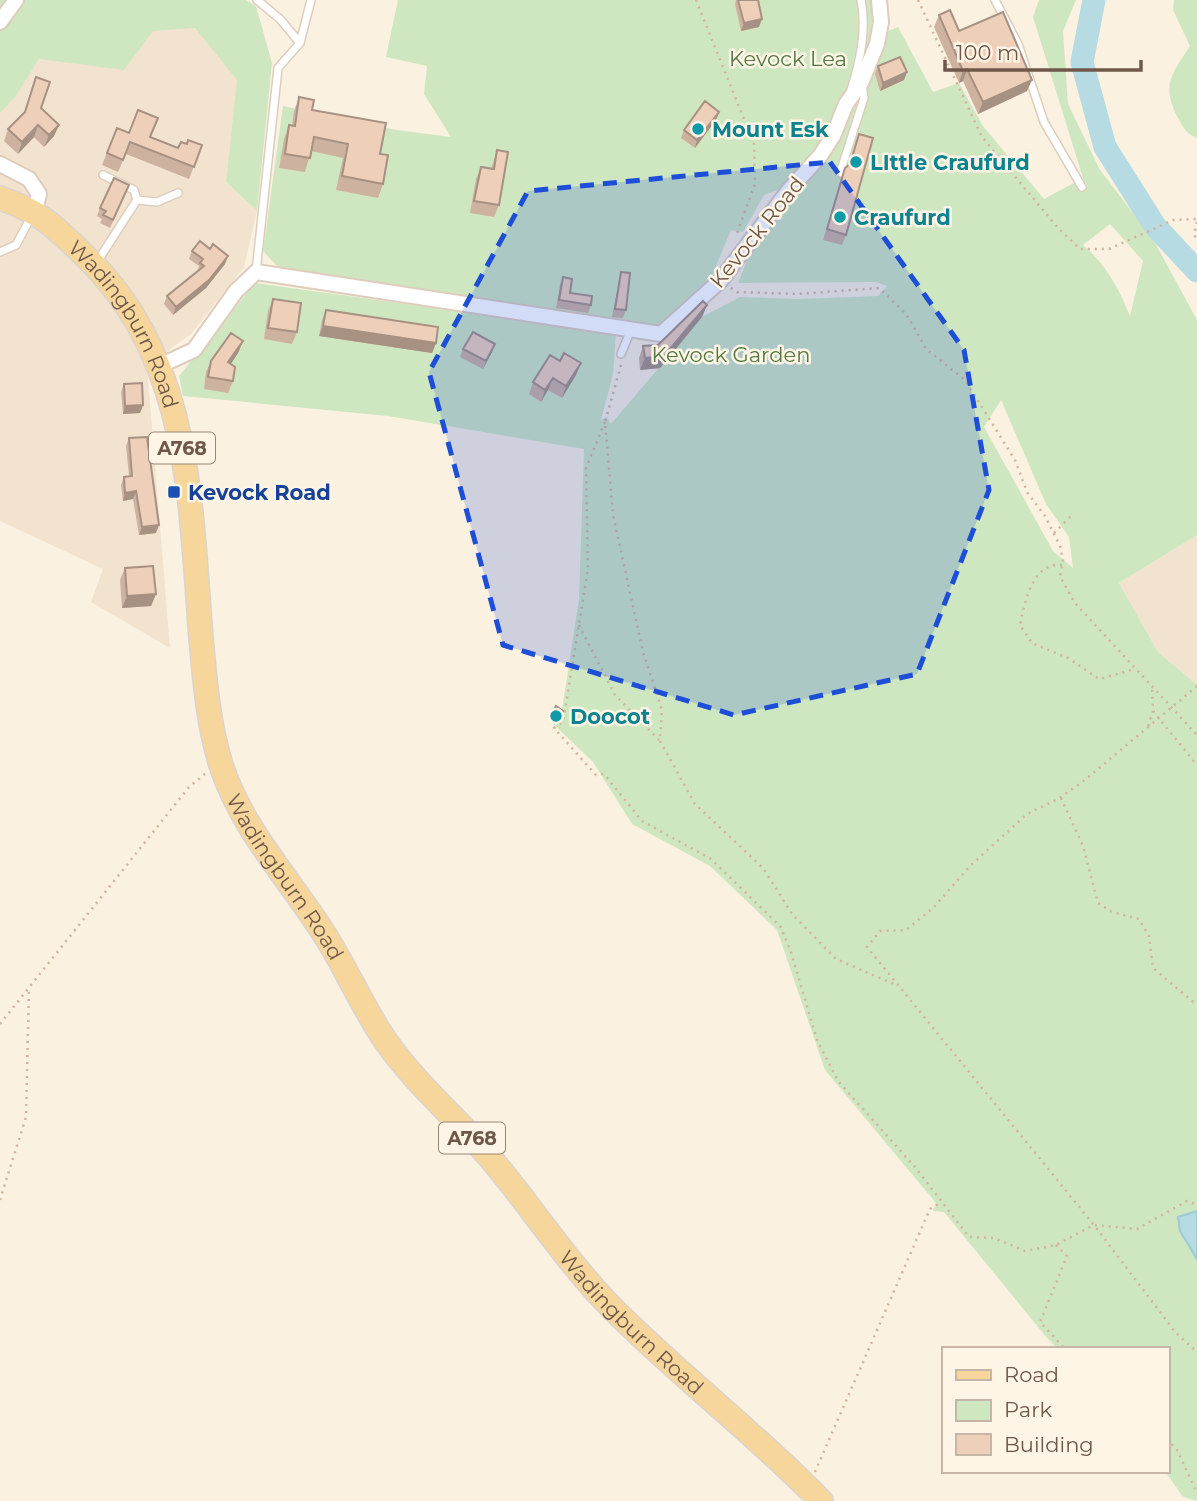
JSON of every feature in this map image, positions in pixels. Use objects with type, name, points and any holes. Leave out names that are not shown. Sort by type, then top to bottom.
[{"type":"main road","name":"Wadingburn Road","points":[[0,198],[35,210],[95,265],[127,303],[159,366],[174,409],[181,446],[191,512],[206,693],[222,768],[240,810],[262,847],[321,929],[383,1037],[407,1070],[490,1157],[612,1308],[815,1495]]},
{"type":"street","points":[[0,22],[16,0]]},
{"type":"street","name":"Kevock Road","points":[[256,272],[630,332],[661,334],[721,280],[789,190],[820,156],[833,136],[846,104],[862,83],[877,44],[881,23],[879,0]]},
{"type":"street","points":[[0,164],[29,179],[39,194],[35,210]]},
{"type":"street","points":[[159,366],[194,349],[236,291],[256,272]]},
{"type":"lane","points":[[257,0],[280,19],[300,43]]},
{"type":"lane","points":[[256,272],[278,68],[300,43],[311,0]]},
{"type":"lane","points":[[846,104],[859,62],[864,15],[861,0]]},
{"type":"lane","points":[[995,0],[1018,44],[1044,122],[1082,187]]},
{"type":"lane","points":[[840,173],[864,98],[862,83]]},
{"type":"lane","points":[[95,265],[137,200],[134,190],[103,175]]},
{"type":"lane","points":[[137,200],[157,202],[178,193]]},
{"type":"lane","points":[[0,252],[16,245],[35,210]]},
{"type":"lane","points":[[621,354],[630,332]]},
{"type":"path","points":[[696,0],[754,144],[755,184],[734,244]]},
{"type":"path","points":[[918,0],[982,137],[1059,229],[1080,249],[1109,248],[1173,220],[1197,220],[1194,235],[1197,239]]},
{"type":"path","points":[[721,280],[737,292],[798,294],[878,288],[907,315],[926,349],[965,380],[1016,460],[1027,492],[1054,533],[1062,565],[1060,576],[1074,602],[1197,735]]},
{"type":"path","points":[[621,354],[621,369],[605,422],[586,468],[588,569],[563,722],[554,729],[596,775],[604,774],[642,821],[711,859],[780,926],[790,949],[817,1040],[838,1081],[915,1167],[969,1237],[994,1238],[1025,1251],[1056,1245],[1094,1225],[1137,1229],[1187,1201],[1197,1205]]},
{"type":"path","points":[[605,422],[613,515],[643,652],[662,710],[660,741]]},
{"type":"path","points":[[1054,533],[1073,514]]},
{"type":"path","points":[[1062,565],[1054,564],[1041,571],[1026,596],[1020,625],[1032,643],[1068,658],[1099,679],[1136,669]]},
{"type":"path","points":[[579,624],[615,695],[660,741],[695,804],[763,868],[792,914],[836,959],[897,985]]},
{"type":"path","points":[[1148,728],[1153,711],[1152,685]]},
{"type":"path","points":[[1197,686],[1061,797],[1027,814],[970,866],[934,907],[906,930],[880,931],[867,947],[1094,1225],[1176,1333],[1197,1352]]},
{"type":"path","points":[[1153,711],[1197,765]]},
{"type":"path","points":[[0,1024],[189,787],[204,774],[222,768]]},
{"type":"path","points":[[1061,797],[1083,846],[1098,902],[1112,912],[1139,919],[1149,936],[1153,968],[1197,1005]]},
{"type":"path","points":[[0,1200],[26,1117],[29,988]]},
{"type":"path","points":[[815,1495],[930,1209],[942,1202]]},
{"type":"path","points":[[1056,1245],[1067,1256],[1040,1322],[1063,1347]]},
{"type":"path","points":[[1169,1440],[1177,1450],[1197,1493]]},
{"type":"highlighted area","points":[[830,162],[964,350],[989,490],[917,674],[734,715],[503,645],[429,372],[528,191]]},
{"type":"shaded area","points":[[198,0],[238,80],[226,182],[257,211],[244,267],[191,334],[147,366],[170,648],[91,602],[103,569],[0,521],[0,74]]},
{"type":"shaded area","points":[[1197,535],[1197,685],[1158,652],[1119,583]]},
{"type":"green space","points":[[0,0],[246,0],[256,6],[272,63],[257,211],[226,182],[237,80],[195,28],[153,31],[124,70],[39,59],[15,97],[0,113]]},
{"type":"green space","name":"Kevock Lea","points":[[398,0],[874,0],[871,34],[858,80],[840,97],[829,132],[817,152],[784,187],[764,195],[743,232],[731,230],[709,283],[660,327],[642,327],[280,269],[263,251],[283,106],[397,130],[451,137],[424,94],[427,66],[386,57]]},
{"type":"green space","name":"Kevock Garden","points":[[1039,0],[1076,0],[1063,31],[1068,104],[1100,170],[1153,239],[1197,320],[1197,535],[1119,583],[1158,652],[1197,685],[1197,1501],[1183,1497],[1166,1473],[1169,1473],[1169,1347],[1056,1347],[1047,1338],[944,1212],[933,1211],[936,1203],[825,1070],[777,930],[710,866],[632,824],[593,762],[552,723],[548,715],[552,708],[562,710],[579,599],[584,449],[388,416],[183,396],[179,376],[255,283],[616,333],[613,374],[601,420],[607,417],[611,424],[702,317],[740,297],[798,299],[878,296],[887,286],[876,282],[738,283],[749,256],[794,193],[826,159],[882,50],[888,31],[898,27],[933,92],[959,83],[983,126],[1044,199],[1083,178],[1033,17]],"holes":[[[1110,224],[1143,261],[1130,316],[1111,278],[1083,245]],[[1001,400],[1046,504],[1069,537],[1073,568],[1053,551],[984,427]]]},
{"type":"green space","points":[[1174,0],[1197,0],[1197,138],[1184,128],[1170,97],[1170,80],[1190,46],[1173,10]]},
{"type":"water","points":[[1197,1211],[1197,1259],[1180,1231],[1178,1217]]},
{"type":"building","points":[[738,0],[758,0],[762,19],[744,23]]},
{"type":"building","points":[[950,10],[959,31],[1003,12],[1032,80],[983,102],[967,69],[963,71],[939,15]]},
{"type":"building","points":[[900,57],[907,72],[883,83],[878,66]]},
{"type":"building","points":[[36,77],[50,82],[41,108],[59,125],[49,135],[38,125],[22,142],[8,129],[25,112]]},
{"type":"building","points":[[299,97],[314,100],[312,110],[386,123],[380,154],[388,155],[383,184],[342,176],[348,144],[314,137],[310,158],[285,154],[289,125],[295,126]]},
{"type":"building","name":"Mount Esk","points":[[705,101],[719,112],[697,140],[684,130]]},
{"type":"building","points":[[138,110],[158,118],[150,137],[178,148],[181,142],[187,144],[188,140],[202,145],[194,167],[130,142],[123,160],[107,153],[117,128],[129,133]]},
{"type":"building","points":[[859,134],[873,138],[846,235],[827,229],[845,168],[850,164]]},
{"type":"building","points":[[497,150],[508,152],[499,205],[474,201],[481,167],[494,169]]},
{"type":"building","points":[[114,178],[129,185],[113,220],[103,215],[106,211],[100,208]]},
{"type":"building","points":[[200,241],[210,249],[213,244],[228,256],[209,280],[176,307],[167,296],[204,266],[200,263],[203,259],[192,251]]},
{"type":"building","points":[[621,272],[630,273],[626,310],[615,309]]},
{"type":"building","points":[[563,277],[572,279],[570,293],[592,296],[591,305],[559,300]]},
{"type":"building","points":[[273,299],[301,303],[297,332],[268,328]]},
{"type":"building","points":[[703,301],[707,305],[664,356],[645,358],[643,346],[658,345]]},
{"type":"building","points":[[326,310],[438,327],[436,343],[323,326]]},
{"type":"building","points":[[473,332],[495,344],[486,361],[463,349]]},
{"type":"building","points":[[231,333],[243,341],[228,362],[235,367],[233,381],[208,377],[211,361]]},
{"type":"building","points":[[564,353],[581,363],[566,386],[553,378],[545,390],[533,382],[550,355],[560,361]]},
{"type":"building","points":[[142,383],[143,405],[125,406],[124,384]]},
{"type":"building","points":[[147,437],[159,525],[142,527],[136,491],[125,493],[124,477],[132,476],[129,438]]},
{"type":"building","points":[[153,566],[156,594],[127,596],[125,568]]},
{"type":"building","points":[[556,706],[563,711],[558,718],[552,713]]},
{"type":"waterway","points":[[1094,0],[1082,62],[1105,147],[1155,226],[1197,271]]},
{"type":"place","name":"Mount Esk","points":[[698,129]]},
{"type":"place","name":"LIttle Craufurd","points":[[856,162]]},
{"type":"place","name":"Craufurd","points":[[840,217]]},
{"type":"place","name":"Kevock Road","points":[[174,492]]},
{"type":"place","name":"Doocot","points":[[556,716]]}]
